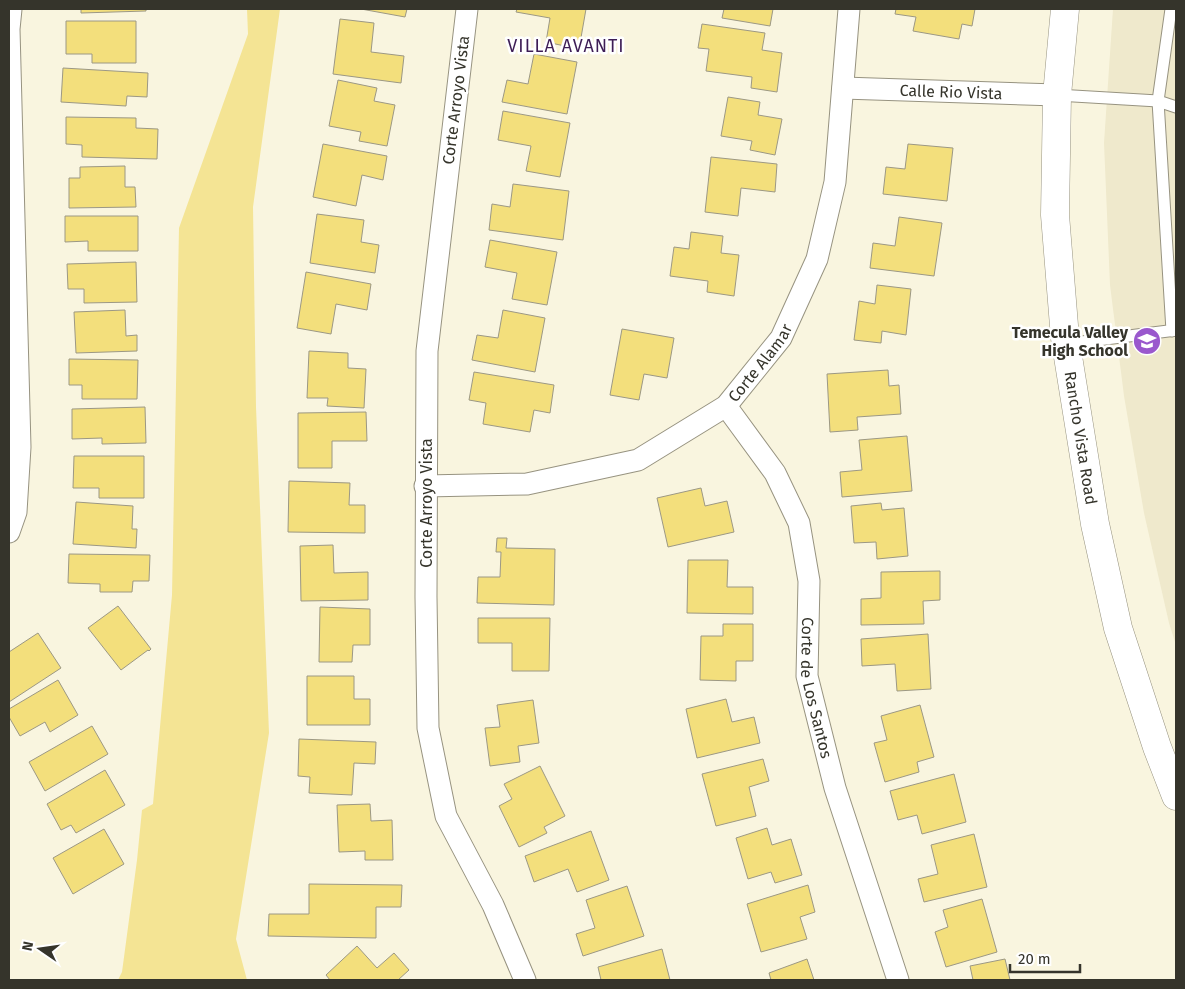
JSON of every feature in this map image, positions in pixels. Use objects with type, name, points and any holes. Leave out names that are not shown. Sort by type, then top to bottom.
[{"type":"main road","name":"Rancho Vista Road","points":[[1065,9],[1057,95],[1055,215],[1066,344],[1095,524],[1118,628],[1157,747],[1176,796]]},
{"type":"street","points":[[9,532],[16,512],[20,446],[10,9]]},
{"type":"street","name":"Corte Arroyo Vista","points":[[467,9],[427,351],[428,728],[446,816],[493,906],[526,980]]},
{"type":"street","name":"Corte Alamar","points":[[426,486],[527,484],[638,460],[726,406],[781,338],[817,259],[835,182],[849,9]]},
{"type":"street","name":"Calle Rio Vista","points":[[843,88],[1057,95]]},
{"type":"street","name":"Corte de Los Santos","points":[[726,406],[775,473],[799,523],[810,581],[807,676],[835,788],[898,980]]},
{"type":"lane","points":[[1066,344],[1174,331],[1158,101],[1171,9]]},
{"type":"lane","points":[[1057,95],[1158,101],[1176,107]]},
{"type":"shaded area","points":[[247,9],[280,9],[253,207],[256,407],[269,733],[236,939],[247,980],[118,980],[122,972],[142,810],[153,804],[172,595],[179,228],[248,34]]},
{"type":"shaded area","name":"Temecula Valley High School","points":[[1113,9],[1176,9],[1176,645],[1169,623],[1144,513],[1124,396],[1110,285],[1104,143]]},
{"type":"building","points":[[81,9],[146,9],[146,11],[81,13]]},
{"type":"building","points":[[361,9],[407,9],[405,17]]},
{"type":"building","points":[[517,9],[586,9],[579,49],[546,42],[550,18],[516,12]]},
{"type":"building","points":[[724,9],[773,9],[770,26],[722,18]]},
{"type":"building","points":[[896,9],[975,9],[972,26],[962,24],[959,39],[913,31],[916,17],[895,14]]},
{"type":"building","points":[[340,19],[374,23],[371,52],[404,56],[401,83],[333,74]]},
{"type":"building","points":[[66,21],[136,21],[136,63],[92,63],[92,54],[66,54]]},
{"type":"building","points":[[702,24],[765,33],[762,50],[782,53],[777,92],[751,88],[752,77],[706,71],[709,49],[698,48]]},
{"type":"building","points":[[534,54],[577,62],[567,114],[502,102],[507,80],[528,84]]},
{"type":"building","points":[[63,68],[148,73],[147,97],[127,96],[126,106],[61,102]]},
{"type":"building","points":[[338,80],[377,88],[374,101],[395,105],[387,146],[359,141],[361,132],[329,126]]},
{"type":"building","points":[[728,97],[760,102],[758,115],[782,119],[775,155],[750,150],[752,141],[721,136]]},
{"type":"building","points":[[503,111],[570,123],[560,177],[526,171],[531,146],[498,140]]},
{"type":"building","points":[[66,117],[136,118],[136,128],[158,129],[157,159],[82,157],[82,145],[66,144]]},
{"type":"building","points":[[323,144],[387,156],[383,180],[362,175],[356,206],[313,197]]},
{"type":"building","points":[[908,144],[953,148],[947,201],[883,194],[886,167],[905,169]]},
{"type":"building","points":[[711,157],[777,164],[775,192],[741,188],[738,216],[705,212]]},
{"type":"building","points":[[125,166],[125,187],[135,187],[136,207],[69,208],[69,178],[80,178],[80,167]]},
{"type":"building","points":[[513,184],[569,191],[563,240],[489,230],[492,204],[510,207]]},
{"type":"building","points":[[317,214],[364,220],[361,242],[379,245],[375,273],[310,263]]},
{"type":"building","points":[[65,216],[138,216],[138,251],[88,251],[88,241],[65,242]]},
{"type":"building","points":[[899,217],[942,223],[934,276],[870,268],[873,243],[895,246]]},
{"type":"building","points":[[691,232],[723,236],[721,253],[739,255],[734,296],[707,292],[708,281],[670,276],[674,247],[689,249]]},
{"type":"building","points":[[490,240],[557,252],[547,305],[512,299],[517,273],[485,267]]},
{"type":"building","points":[[136,262],[137,302],[84,303],[84,289],[68,289],[67,264]]},
{"type":"building","points":[[306,272],[371,284],[367,310],[336,304],[331,334],[297,328]]},
{"type":"building","points":[[877,285],[911,289],[906,335],[882,331],[881,343],[854,340],[859,301],[875,304]]},
{"type":"building","points":[[125,310],[126,336],[137,335],[137,351],[76,353],[74,312]]},
{"type":"building","points":[[503,310],[545,318],[535,372],[472,360],[477,335],[498,338]]},
{"type":"building","points":[[622,329],[674,338],[667,378],[644,374],[639,400],[610,395]]},
{"type":"building","points":[[309,351],[348,353],[348,368],[366,369],[364,408],[327,406],[328,398],[307,398]]},
{"type":"building","points":[[69,359],[138,360],[137,399],[82,399],[82,385],[69,385]]},
{"type":"building","points":[[888,370],[889,386],[899,385],[901,414],[857,417],[858,430],[830,432],[827,374]]},
{"type":"building","points":[[474,372],[554,385],[550,413],[534,410],[530,432],[483,424],[486,403],[469,400]]},
{"type":"building","points":[[145,407],[146,443],[102,444],[102,438],[72,439],[72,409]]},
{"type":"building","points":[[366,412],[367,441],[332,441],[332,468],[298,468],[298,413]]},
{"type":"building","points":[[907,436],[912,491],[842,497],[840,472],[862,470],[859,440]]},
{"type":"building","points":[[74,456],[144,456],[144,498],[99,498],[99,488],[73,488]]},
{"type":"building","points":[[289,481],[350,483],[349,505],[365,505],[365,533],[288,532]]},
{"type":"building","points":[[701,488],[705,506],[727,501],[734,532],[668,547],[657,498]]},
{"type":"building","points":[[76,502],[133,506],[132,529],[137,529],[136,548],[73,544]]},
{"type":"building","points":[[881,503],[882,510],[904,508],[908,556],[877,559],[876,542],[854,543],[851,506]]},
{"type":"building","points":[[497,538],[507,538],[506,548],[555,549],[554,605],[477,603],[478,577],[500,577],[501,552],[496,552]]},
{"type":"building","points":[[333,545],[334,573],[368,572],[368,600],[301,601],[300,546]]},
{"type":"building","points":[[69,554],[150,555],[149,581],[133,581],[132,592],[100,592],[100,584],[68,583]]},
{"type":"building","points":[[688,560],[728,560],[727,587],[753,587],[753,614],[687,613]]},
{"type":"building","points":[[940,571],[940,600],[923,601],[924,624],[861,625],[861,599],[881,598],[881,572]]},
{"type":"building","points":[[118,606],[151,649],[121,670],[88,628]]},
{"type":"building","points":[[320,607],[370,609],[370,645],[353,645],[352,662],[319,662]]},
{"type":"building","points":[[478,618],[550,618],[549,671],[512,671],[512,643],[478,643]]},
{"type":"building","points":[[723,624],[753,624],[753,661],[736,661],[736,681],[700,680],[701,636],[723,636]]},
{"type":"building","points":[[38,633],[61,668],[9,702],[9,652]]},
{"type":"building","points":[[928,634],[931,689],[897,691],[895,664],[862,666],[861,639]]},
{"type":"building","points":[[307,676],[354,676],[354,699],[370,699],[370,725],[307,725]]},
{"type":"building","points":[[58,680],[78,715],[50,732],[45,722],[20,736],[9,717],[9,709]]},
{"type":"building","points":[[726,699],[732,722],[754,717],[760,743],[697,758],[686,709]]},
{"type":"building","points":[[533,700],[539,743],[518,746],[520,762],[490,766],[485,728],[500,727],[497,705]]},
{"type":"building","points":[[920,705],[934,757],[917,762],[919,772],[885,782],[874,743],[887,740],[881,716]]},
{"type":"building","points":[[92,726],[108,754],[45,791],[29,762]]},
{"type":"building","points":[[299,739],[376,742],[375,764],[354,763],[352,795],[309,793],[310,777],[298,776]]},
{"type":"building","points":[[763,759],[769,781],[749,787],[756,816],[716,826],[702,774]]},
{"type":"building","points":[[540,766],[565,816],[544,827],[547,833],[519,847],[499,806],[512,799],[504,784]]},
{"type":"building","points":[[105,770],[125,805],[76,833],[71,825],[61,830],[47,804]]},
{"type":"building","points":[[954,774],[966,822],[922,834],[917,815],[898,820],[890,791]]},
{"type":"building","points":[[370,804],[371,821],[392,820],[393,860],[365,860],[365,851],[339,852],[337,805]]},
{"type":"building","points":[[767,828],[772,845],[791,839],[802,875],[775,883],[771,872],[748,879],[736,838]]},
{"type":"building","points":[[104,829],[124,864],[73,894],[53,858]]},
{"type":"building","points":[[591,831],[609,880],[577,892],[568,869],[534,882],[525,856]]},
{"type":"building","points":[[974,834],[987,887],[924,902],[918,879],[938,874],[931,845]]},
{"type":"building","points":[[309,884],[402,885],[401,907],[376,907],[376,938],[268,936],[269,914],[309,914]]},
{"type":"building","points":[[808,885],[815,912],[800,917],[807,939],[761,952],[747,904]]},
{"type":"building","points":[[627,886],[644,936],[583,956],[576,934],[595,928],[586,900]]},
{"type":"building","points":[[982,899],[997,952],[946,967],[935,932],[948,927],[943,910]]},
{"type":"building","points":[[357,946],[377,968],[394,953],[409,970],[398,980],[330,980],[326,975]]},
{"type":"building","points":[[662,949],[670,980],[601,980],[598,967]]},
{"type":"building","points":[[807,959],[814,980],[771,980],[769,973]]},
{"type":"building","points":[[1005,959],[1010,980],[973,980],[970,966]]},
{"type":"place","name":"Temecula Valley High School","points":[[1147,341]]},
{"type":"district","name":"VILLA AVANTI","points":[[566,46]]}]
